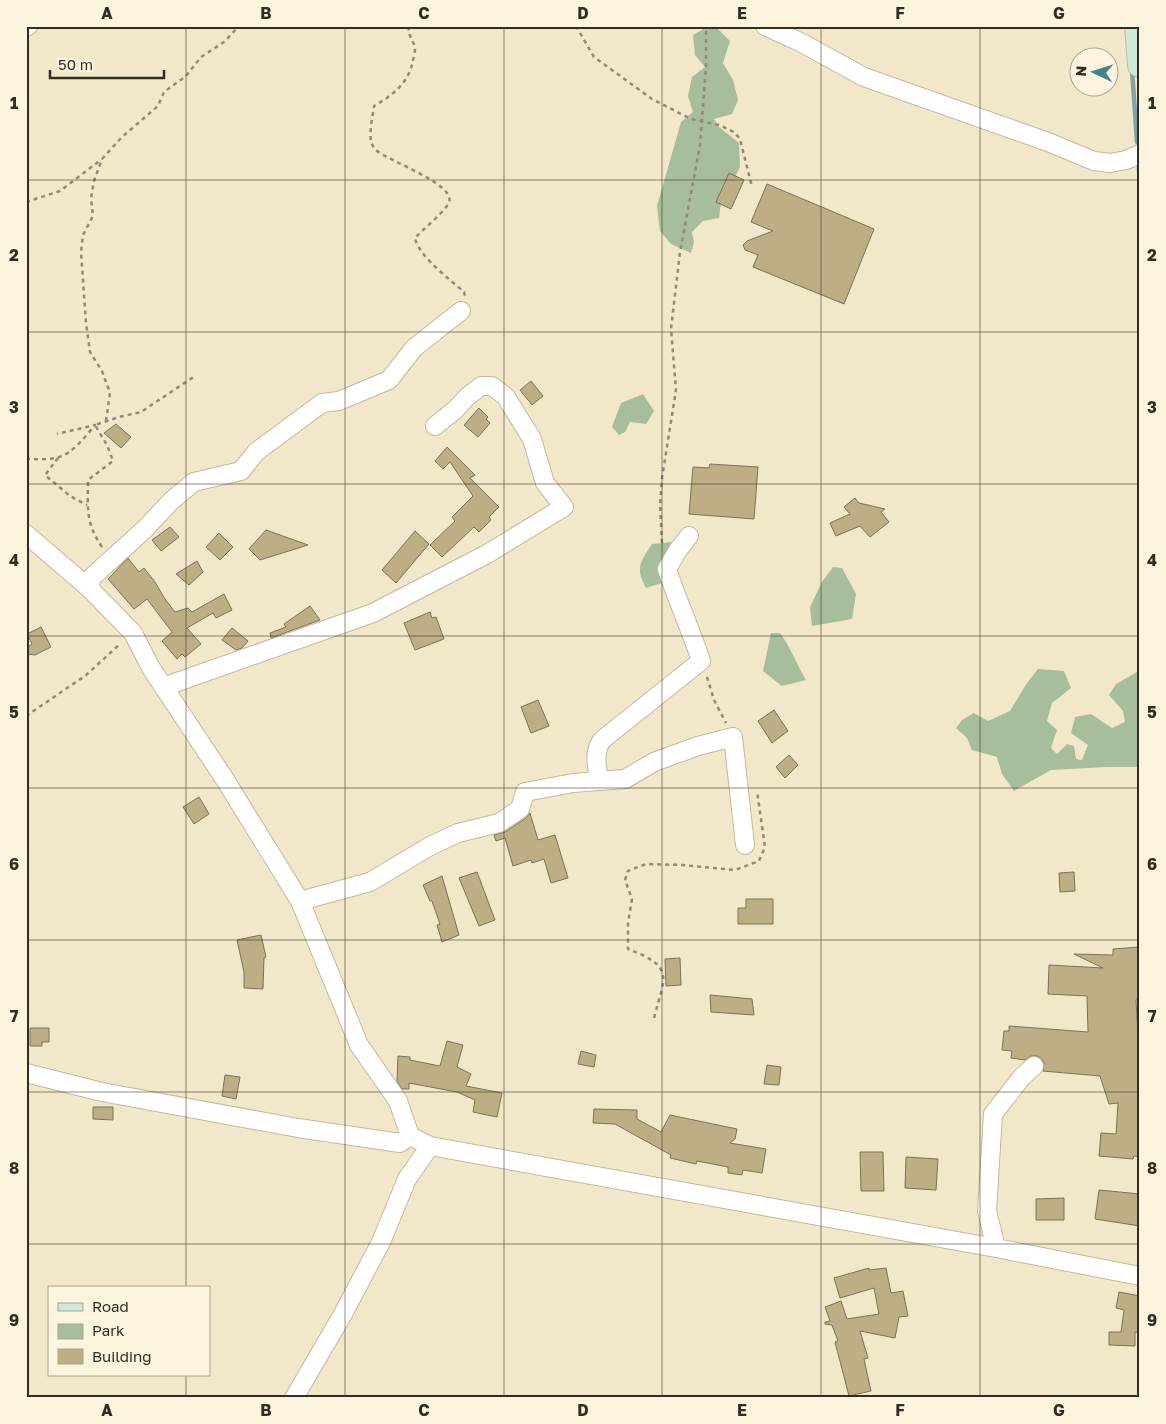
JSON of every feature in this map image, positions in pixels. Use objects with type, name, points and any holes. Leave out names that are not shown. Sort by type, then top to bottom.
[{"type":"street","points":[[765,26],[802,43],[864,77],[1048,142],[1094,161],[1110,163],[1126,160],[1140,154]]},
{"type":"street","points":[[1137,26],[1140,65]]},
{"type":"street","points":[[88,588],[92,577],[146,528],[171,501],[194,482],[241,471],[256,452],[322,403],[339,401],[389,380],[414,348],[462,311]]},
{"type":"street","points":[[163,687],[373,613],[487,554],[564,506],[545,483],[532,439],[506,397],[492,386],[481,386],[435,426]]},
{"type":"street","points":[[26,534],[88,588],[133,633],[151,668],[229,786],[300,901],[359,1045],[398,1101],[410,1136],[430,1146],[996,1248],[1140,1276]]},
{"type":"street","points":[[599,780],[596,754],[602,740],[701,661],[667,569],[689,536]]},
{"type":"street","points":[[300,901],[370,882],[430,846],[458,834],[499,823],[520,809],[525,792],[573,783],[625,779],[654,762],[698,746],[733,737],[745,845]]},
{"type":"street","points":[[996,1248],[987,1211],[993,1114],[1022,1077],[1034,1066]]},
{"type":"street","points":[[26,1073],[102,1092],[298,1128],[400,1143],[410,1136]]},
{"type":"street","points":[[294,1398],[343,1314],[381,1242],[407,1179],[430,1146]]},
{"type":"path","points":[[26,202],[60,190],[102,160],[122,137],[158,106],[164,92],[186,76],[201,57],[224,42],[239,26]]},
{"type":"path","points":[[409,26],[408,33],[415,49],[412,68],[402,86],[388,98],[374,106],[371,141],[377,151],[419,172],[445,191],[450,197],[446,208],[415,238],[418,248],[427,258],[464,292],[466,300],[462,311]]},
{"type":"path","points":[[576,26],[594,57],[652,99],[691,119],[719,125],[734,132],[740,139],[752,187]]},
{"type":"path","points":[[667,569],[663,546],[660,504],[662,478],[676,390],[671,329],[680,252],[700,145],[706,67],[706,26]]},
{"type":"path","points":[[102,160],[94,181],[91,198],[93,216],[83,235],[81,252],[90,352],[102,371],[110,393],[106,421]]},
{"type":"path","points":[[58,434],[142,412],[195,376]]},
{"type":"path","points":[[26,459],[58,458],[84,439],[95,425]]},
{"type":"path","points":[[95,425],[107,445],[113,461],[88,480],[87,516],[96,539],[111,561]]},
{"type":"path","points":[[58,458],[45,475],[70,496],[88,506]]},
{"type":"path","points":[[26,716],[85,676],[133,633]]},
{"type":"path","points":[[701,661],[714,700],[733,737]]},
{"type":"path","points":[[654,1018],[664,979],[659,964],[628,949],[628,923],[632,899],[625,880],[628,872],[646,864],[735,870],[759,861],[765,847],[756,784]]},
{"type":"green space","points":[[709,26],[715,26],[730,41],[723,63],[733,80],[738,100],[732,114],[714,119],[719,127],[739,143],[740,167],[732,183],[723,187],[719,218],[703,221],[692,232],[694,242],[691,253],[671,244],[660,231],[657,206],[681,122],[693,112],[688,96],[692,77],[705,67],[695,55],[693,35]]},
{"type":"green space","points":[[643,394],[654,411],[646,424],[630,422],[625,432],[619,435],[612,427],[621,403]]},
{"type":"green space","points":[[672,542],[684,544],[685,554],[662,583],[646,588],[640,570],[644,556],[652,544]]},
{"type":"green space","points":[[833,567],[842,568],[856,594],[852,619],[812,626],[810,607],[822,582]]},
{"type":"green space","points":[[771,633],[780,633],[806,680],[782,686],[763,671]]},
{"type":"green space","points":[[1038,669],[1064,671],[1071,688],[1052,703],[1047,721],[1057,730],[1051,748],[1057,754],[1067,744],[1074,746],[1076,759],[1082,760],[1088,745],[1071,733],[1075,717],[1091,714],[1112,728],[1125,722],[1123,711],[1109,695],[1116,684],[1137,672],[1140,673],[1140,767],[1051,770],[1014,791],[1002,774],[997,757],[972,750],[967,738],[956,728],[962,720],[974,713],[988,721],[1010,711]]},
{"type":"building","points":[[729,173],[744,180],[731,209],[716,202]]},
{"type":"building","points":[[767,184],[874,229],[844,304],[753,267],[758,255],[745,250],[743,245],[747,241],[773,231],[751,222]]},
{"type":"building","points":[[531,381],[543,396],[532,405],[520,390]]},
{"type":"building","points":[[479,408],[488,417],[486,419],[490,423],[478,437],[464,425]]},
{"type":"building","points":[[116,424],[131,437],[121,448],[104,433]]},
{"type":"building","points":[[447,447],[475,475],[470,478],[499,507],[489,517],[491,520],[479,532],[474,527],[442,557],[430,545],[455,521],[452,517],[473,496],[450,462],[443,469],[435,461]]},
{"type":"building","points":[[710,464],[758,467],[754,519],[689,514],[693,467],[709,468]]},
{"type":"building","points":[[855,498],[859,503],[885,509],[881,512],[889,522],[870,537],[860,526],[836,536],[830,523],[850,514],[844,507]]},
{"type":"building","points":[[170,527],[179,537],[161,551],[152,540]]},
{"type":"building","points":[[266,530],[308,545],[260,560],[249,549]]},
{"type":"building","points":[[415,531],[429,544],[396,583],[382,570]]},
{"type":"building","points":[[219,533],[233,547],[220,560],[206,547]]},
{"type":"building","points":[[128,558],[139,572],[144,568],[175,612],[188,608],[192,612],[224,594],[232,610],[216,618],[213,613],[187,628],[201,644],[185,657],[182,654],[177,659],[162,641],[172,632],[147,599],[134,609],[108,579]]},
{"type":"building","points":[[197,561],[203,572],[189,585],[176,574]]},
{"type":"building","points":[[310,606],[320,620],[271,638],[270,633],[286,627],[284,624]]},
{"type":"building","points":[[430,612],[432,618],[436,617],[444,639],[415,650],[404,623]]},
{"type":"building","points":[[41,627],[51,647],[35,655],[26,654],[26,648],[32,644],[27,634]]},
{"type":"building","points":[[232,628],[248,641],[242,648],[236,650],[222,640]]},
{"type":"building","points":[[538,700],[549,726],[531,733],[521,707]]},
{"type":"building","points":[[774,710],[788,731],[772,743],[758,721]]},
{"type":"building","points":[[789,755],[798,765],[785,778],[776,767]]},
{"type":"building","points":[[199,797],[209,814],[194,824],[183,807]]},
{"type":"building","points":[[530,813],[538,840],[555,835],[568,878],[551,883],[544,859],[532,863],[531,860],[513,866],[505,838],[496,841],[494,835],[505,832],[526,818]]},
{"type":"building","points":[[477,872],[495,920],[479,926],[459,878]]},
{"type":"building","points":[[1074,872],[1075,891],[1060,892],[1059,873]]},
{"type":"building","points":[[442,876],[459,935],[442,942],[437,925],[440,924],[432,901],[430,901],[423,885]]},
{"type":"building","points":[[746,899],[773,899],[773,924],[738,924],[738,908],[746,908]]},
{"type":"building","points":[[261,935],[266,957],[264,958],[263,989],[244,988],[244,972],[237,940]]},
{"type":"building","points":[[1139,947],[1140,1000],[1136,1000],[1138,1036],[1140,1036],[1140,1157],[1134,1156],[1133,1159],[1099,1156],[1101,1133],[1116,1134],[1118,1103],[1109,1104],[1100,1076],[1043,1071],[1044,1063],[1037,1056],[1031,1056],[1025,1060],[1011,1058],[1012,1051],[1002,1050],[1004,1031],[1009,1031],[1009,1026],[1088,1032],[1087,996],[1048,994],[1049,965],[1103,968],[1074,954],[1113,955],[1113,949]]},
{"type":"building","points":[[680,958],[681,985],[666,986],[665,959]]},
{"type":"building","points":[[710,995],[752,999],[754,1015],[711,1012]]},
{"type":"building","points":[[30,1028],[49,1028],[49,1042],[42,1042],[42,1046],[30,1046]]},
{"type":"building","points":[[447,1041],[463,1045],[457,1067],[471,1074],[466,1086],[502,1093],[497,1117],[473,1112],[475,1100],[457,1092],[409,1083],[409,1089],[402,1089],[397,1081],[398,1056],[410,1057],[410,1060],[440,1066]]},
{"type":"building","points":[[581,1051],[596,1055],[594,1067],[578,1064]]},
{"type":"building","points":[[767,1065],[781,1067],[779,1085],[764,1084]]},
{"type":"building","points":[[225,1075],[240,1077],[236,1099],[222,1096]]},
{"type":"building","points":[[93,1107],[113,1107],[113,1120],[93,1119]]},
{"type":"building","points":[[594,1109],[637,1110],[637,1119],[661,1132],[670,1115],[737,1129],[735,1139],[730,1143],[766,1149],[762,1173],[743,1170],[742,1175],[728,1173],[728,1167],[697,1161],[696,1164],[670,1158],[671,1155],[615,1124],[593,1123]]},
{"type":"building","points":[[860,1152],[883,1152],[884,1191],[861,1191]]},
{"type":"building","points":[[906,1157],[938,1159],[936,1190],[905,1188]]},
{"type":"building","points":[[1099,1190],[1140,1194],[1140,1226],[1095,1219]]},
{"type":"building","points":[[1064,1198],[1064,1220],[1036,1220],[1036,1199]]},
{"type":"building","points":[[869,1268],[869,1270],[886,1268],[891,1293],[903,1291],[908,1316],[899,1317],[895,1338],[860,1331],[868,1358],[864,1359],[871,1391],[849,1396],[835,1342],[838,1341],[832,1325],[825,1324],[825,1322],[830,1321],[825,1307],[841,1301],[847,1319],[879,1314],[874,1288],[840,1298],[834,1278]]},
{"type":"building","points":[[1119,1292],[1140,1296],[1140,1333],[1135,1332],[1135,1346],[1109,1345],[1109,1332],[1121,1332],[1124,1310],[1116,1308]]},
{"type":"waterway","points":[[1132,69],[1137,142]]},
{"type":"waterway","points":[[1139,168],[1140,194]]}]
